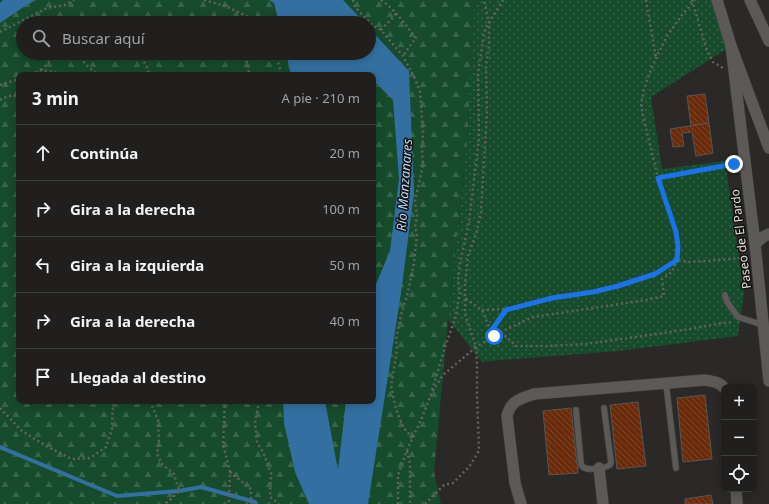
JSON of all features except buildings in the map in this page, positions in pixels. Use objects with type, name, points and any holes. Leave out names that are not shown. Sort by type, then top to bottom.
[{"type":"street","points":[[717,0],[731,46],[769,148]]},
{"type":"street","points":[[750,0],[769,41]]},
{"type":"street","name":"Paseo de El Pardo","points":[[731,46],[755,244],[769,381]]},
{"type":"street","points":[[755,244],[763,236],[769,234]]},
{"type":"street","points":[[521,504],[515,484],[507,416],[509,408],[512,404],[521,398],[534,394],[704,380],[721,384]]},
{"type":"street","points":[[599,468],[603,504]]},
{"type":"street","points":[[736,492],[737,504]]},
{"type":"lane","points":[[725,295],[727,302],[738,317],[763,325]]},
{"type":"lane","points":[[666,383],[676,468]]},
{"type":"lane","points":[[576,410],[581,465],[588,469],[606,467],[610,465],[611,462],[604,408]]},
{"type":"path","points":[[31,16],[47,8],[65,5],[74,0]]},
{"type":"path","points":[[204,0],[225,6],[246,16]]},
{"type":"path","points":[[353,0],[355,8],[363,16]]},
{"type":"path","points":[[381,0],[397,13],[416,38],[403,56]]},
{"type":"path","points":[[425,504],[444,485],[453,483],[469,467],[479,450],[476,393],[476,347],[465,314],[465,289],[468,256],[476,234],[481,212],[486,111],[486,66],[489,44],[489,23],[484,0]]},
{"type":"path","points":[[398,504],[398,475],[432,392],[455,318],[460,292],[458,281],[460,263],[469,222],[480,134],[478,73],[485,28],[503,0]]},
{"type":"path","points":[[646,0],[656,58]]},
{"type":"path","points":[[432,392],[443,374],[476,347],[501,332],[533,317],[664,296],[662,279],[672,272],[677,260],[678,246],[676,232],[658,178],[642,116],[641,104],[644,90],[656,58],[667,36],[693,1]]},
{"type":"path","points":[[693,1],[707,51],[713,62],[723,68]]},
{"type":"path","points":[[381,30],[397,13]]},
{"type":"path","points":[[0,32],[16,24]]},
{"type":"path","points":[[376,27],[381,30],[403,56],[420,92],[423,132],[423,164],[415,201],[417,216],[415,227],[417,234],[414,263],[396,339],[397,350],[391,386],[396,410],[403,426],[413,440]]},
{"type":"path","points":[[37,72],[50,60]]},
{"type":"path","points":[[82,60],[94,72]]},
{"type":"path","points":[[143,60],[148,72]]},
{"type":"path","points":[[246,60],[249,72]]},
{"type":"path","points":[[277,60],[281,72]]},
{"type":"path","points":[[41,70],[55,72]]},
{"type":"path","points":[[0,85],[16,80]]},
{"type":"path","points":[[0,100],[8,96],[16,95]]},
{"type":"path","points":[[658,178],[734,164]]},
{"type":"path","points":[[482,310],[506,310],[552,298],[593,292],[618,286],[655,274],[677,260],[690,262],[746,258]]},
{"type":"path","points":[[460,292],[465,289]]},
{"type":"path","points":[[465,298],[482,310],[494,336]]},
{"type":"path","points":[[491,331],[506,310]]},
{"type":"path","points":[[501,332],[516,346],[548,346],[586,344],[734,322]]},
{"type":"path","points":[[0,408],[22,431],[48,447],[72,458],[90,458],[106,447],[112,428],[113,404]]},
{"type":"path","points":[[152,404],[158,420],[159,444],[157,454],[162,464],[174,474],[179,491],[164,504]]},
{"type":"path","points":[[225,404],[223,444],[230,472],[229,504]]},
{"type":"path","points":[[258,404],[255,423],[257,442],[263,452],[271,473],[270,497],[279,504]]},
{"type":"path","points":[[407,450],[410,463],[410,504]]},
{"type":"path","points":[[230,472],[251,488],[252,504]]},
{"type":"green space","points":[[0,0],[475,0],[471,46],[468,133],[448,319],[434,472],[441,504],[0,504]]},
{"type":"green space","points":[[475,0],[716,0],[731,46],[651,97],[662,169],[725,161],[744,291],[738,336],[619,351],[482,362],[448,319],[468,133],[471,46]]},
{"type":"water","points":[[3,0],[36,0],[0,23],[0,3]]},
{"type":"water","points":[[269,0],[343,0],[358,16],[277,16],[274,3]]},
{"type":"water","name":"Río Manzanares","points":[[376,36],[409,71],[414,193],[401,293],[368,504],[309,504],[295,472],[284,423],[283,404],[326,404],[338,470],[346,404],[376,404],[376,284],[390,251],[399,179],[393,100],[376,83],[376,72],[290,72],[288,60],[376,60]]},
{"type":"waterway","points":[[0,447],[117,496],[179,491],[201,487],[255,502],[256,504]]},
{"type":"route","points":[[494,336],[491,331],[506,310],[552,298],[593,292],[618,286],[655,274],[677,260],[678,246],[676,232],[658,178],[734,164]]}]
